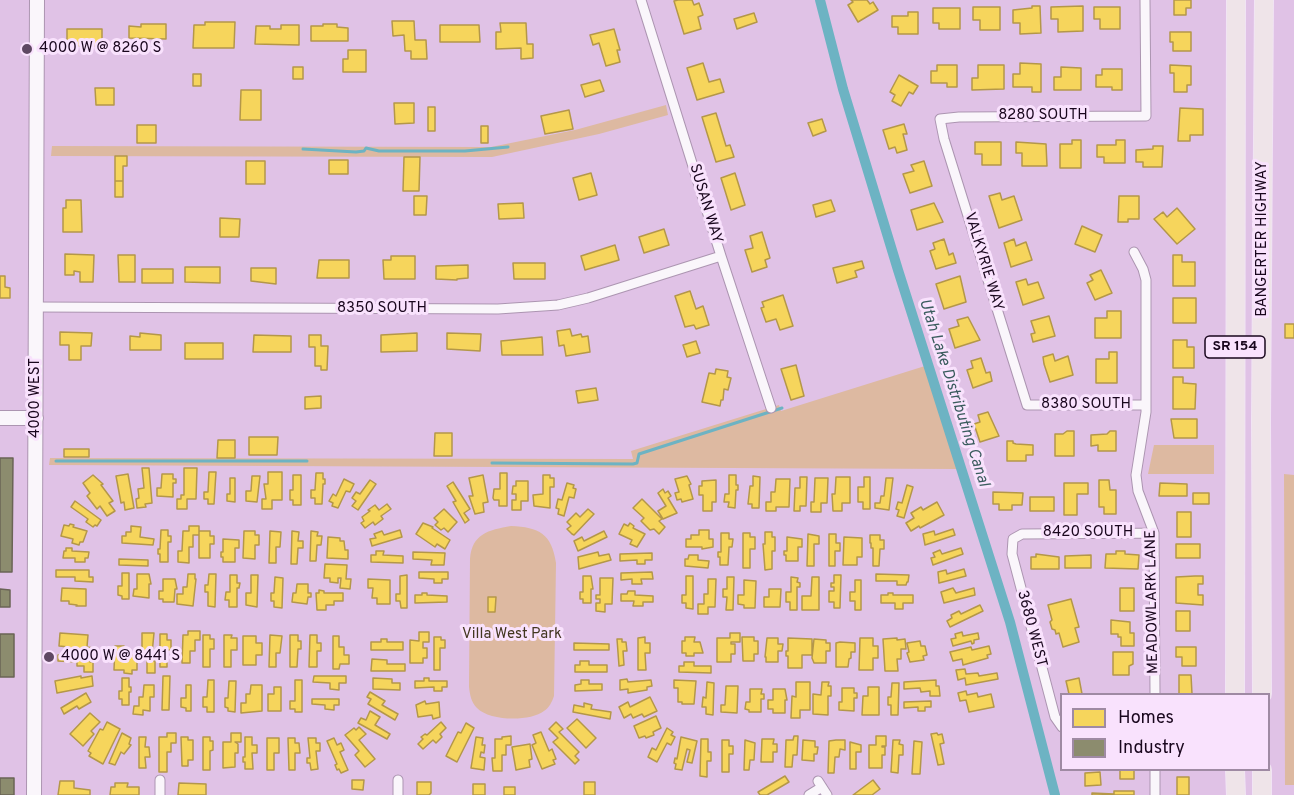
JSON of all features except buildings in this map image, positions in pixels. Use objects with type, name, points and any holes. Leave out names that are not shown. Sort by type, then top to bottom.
[{"type":"highway","name":"BANGERTER HIGHWAY","points":[[1235,693],[1236,0]]},
{"type":"highway","name":"BANGERTER HIGHWAY","points":[[1262,693],[1264,0]]},
{"type":"highway","points":[[1236,771],[1236,795]]},
{"type":"highway","points":[[1262,771],[1263,795]]},
{"type":"main road","name":"4000 WEST","points":[[34,795],[37,0]]},
{"type":"main road","points":[[0,418],[36,418]]},
{"type":"street","name":"SUSAN WAY","points":[[641,0],[771,408]]},
{"type":"street","name":"8280 SOUTH","points":[[940,119],[1146,116],[1145,0]]},
{"type":"street","name":"VALKYRIE WAY","points":[[940,119],[944,139],[1027,405]]},
{"type":"street","name":"MEADOWLARK LANE","points":[[1134,252],[1146,276],[1146,405],[1136,480],[1154,533],[1155,693]]},
{"type":"street","name":"8350 SOUTH","points":[[36,307],[358,309],[558,305],[588,298],[721,256]]},
{"type":"street","name":"8380 SOUTH","points":[[1027,405],[1146,405]]},
{"type":"street","name":"8420 SOUTH","points":[[1022,534],[1154,533]]},
{"type":"street","name":"3680 WEST","points":[[1022,534],[1013,539],[1012,554],[1055,717],[1060,725]]},
{"type":"street","points":[[1155,771],[1155,795]]},
{"type":"street","points":[[160,780],[160,795]]},
{"type":"street","points":[[398,780],[398,795]]},
{"type":"street","points":[[809,795],[822,788]]},
{"type":"green space","points":[[666,105],[668,115],[599,134],[492,157],[51,156],[52,146],[491,147],[575,130]]},
{"type":"green space","points":[[925,366],[957,469],[49,465],[50,458],[633,459],[631,451],[779,405],[781,411]]},
{"type":"green space","points":[[1154,445],[1214,445],[1214,474],[1148,474]]},
{"type":"green space","points":[[1284,474],[1294,475],[1294,785],[1285,785]]},
{"type":"green space","name":"Villa West Park","points":[[511,526],[536,530],[547,539],[554,553],[556,563],[554,696],[550,705],[538,715],[500,718],[477,708],[470,696],[470,559],[471,551],[478,539],[495,529]]},
{"type":"waterway","name":"Utah Lake Distributing Canal","points":[[820,0],[843,89],[898,270],[1010,622],[1055,795]]},
{"type":"waterway","points":[[303,149],[356,152],[364,151],[366,148],[379,151],[465,151],[508,147]]},
{"type":"waterway","points":[[492,463],[633,464],[637,463],[639,454],[782,408]]},
{"type":"waterway","points":[[56,461],[307,461]]},
{"type":"place","name":"4000 W @ 8260 S","points":[[27,49]]},
{"type":"place","name":"4000 W @ 8441 S","points":[[49,657]]}]
